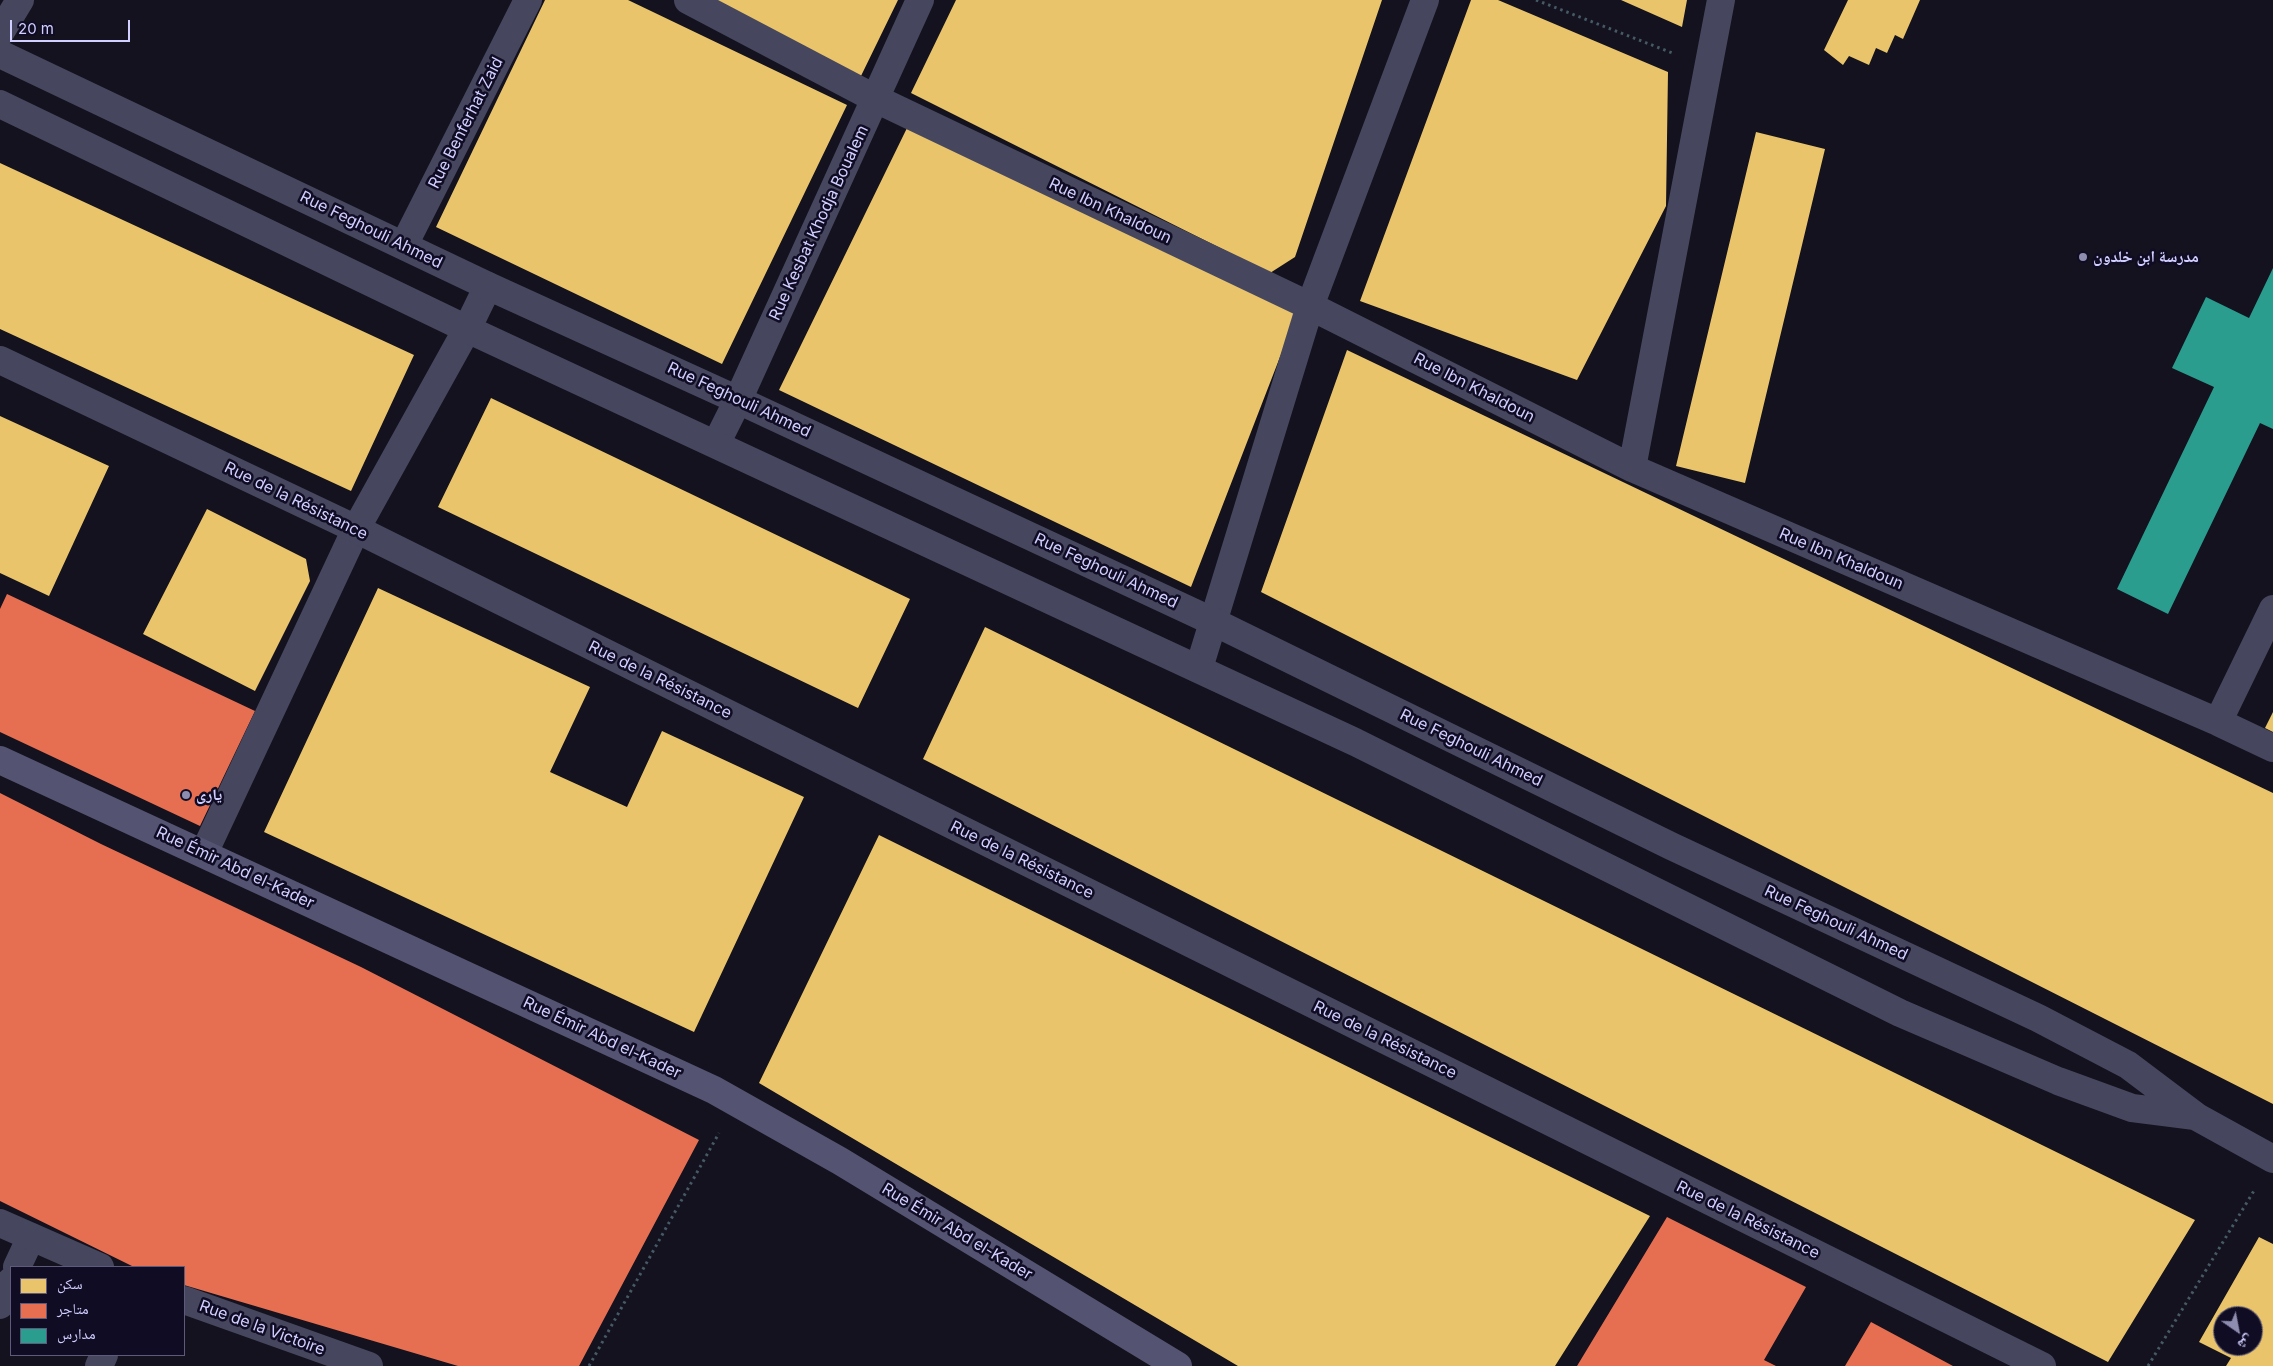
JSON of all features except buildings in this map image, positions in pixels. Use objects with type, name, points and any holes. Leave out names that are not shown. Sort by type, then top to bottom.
[{"type":"main road","name":"Rue Émir Abd el-Kader","points":[[0,760],[705,1086],[840,1161],[1178,1366]]},
{"type":"street","points":[[0,33],[20,0]]},
{"type":"street","name":"Rue Benferhat Zaid","points":[[404,245],[528,0]]},
{"type":"street","name":"Rue Ibn Khaldoun","points":[[688,0],[876,100],[1310,306],[1632,468],[2218,722],[2273,748]]},
{"type":"street","name":"Rue Kesbat Khodja Boualem","points":[[716,444],[876,100],[920,0]]},
{"type":"street","points":[[1199,668],[1310,306],[1425,0]]},
{"type":"street","points":[[1632,468],[1721,0]]},
{"type":"street","name":"Rue Feghouli Ahmed","points":[[0,54],[488,286],[738,400],[1214,622],[1671,846],[2038,1018],[2128,1065],[2197,1117],[2273,1159]]},
{"type":"street","name":"Rue Feghouli Ahmed","points":[[0,104],[467,329],[1355,742],[1900,1013],[2058,1081],[2132,1108],[2197,1117]]},
{"type":"street","points":[[204,853],[356,529],[467,329],[488,286]]},
{"type":"street","name":"Rue de la Résistance","points":[[0,360],[356,529],[2042,1366]]},
{"type":"street","points":[[2218,722],[2273,609]]},
{"type":"street","points":[[0,1223],[98,1266]]},
{"type":"street","points":[[18,1266],[31,1237]]},
{"type":"street","points":[[0,1305],[10,1283]]},
{"type":"street","name":"Rue de la Victoire","points":[[185,1300],[369,1366]]},
{"type":"path","points":[[1536,0],[1708,67]]},
{"type":"path","points":[[589,1366],[736,1103]]},
{"type":"path","points":[[2148,1366],[2258,1185]]},
{"type":"place","name":"مدرسة ابن خلدون","points":[[2083,257]]},
{"type":"place","name":"يارى","points":[[186,795]]}]
